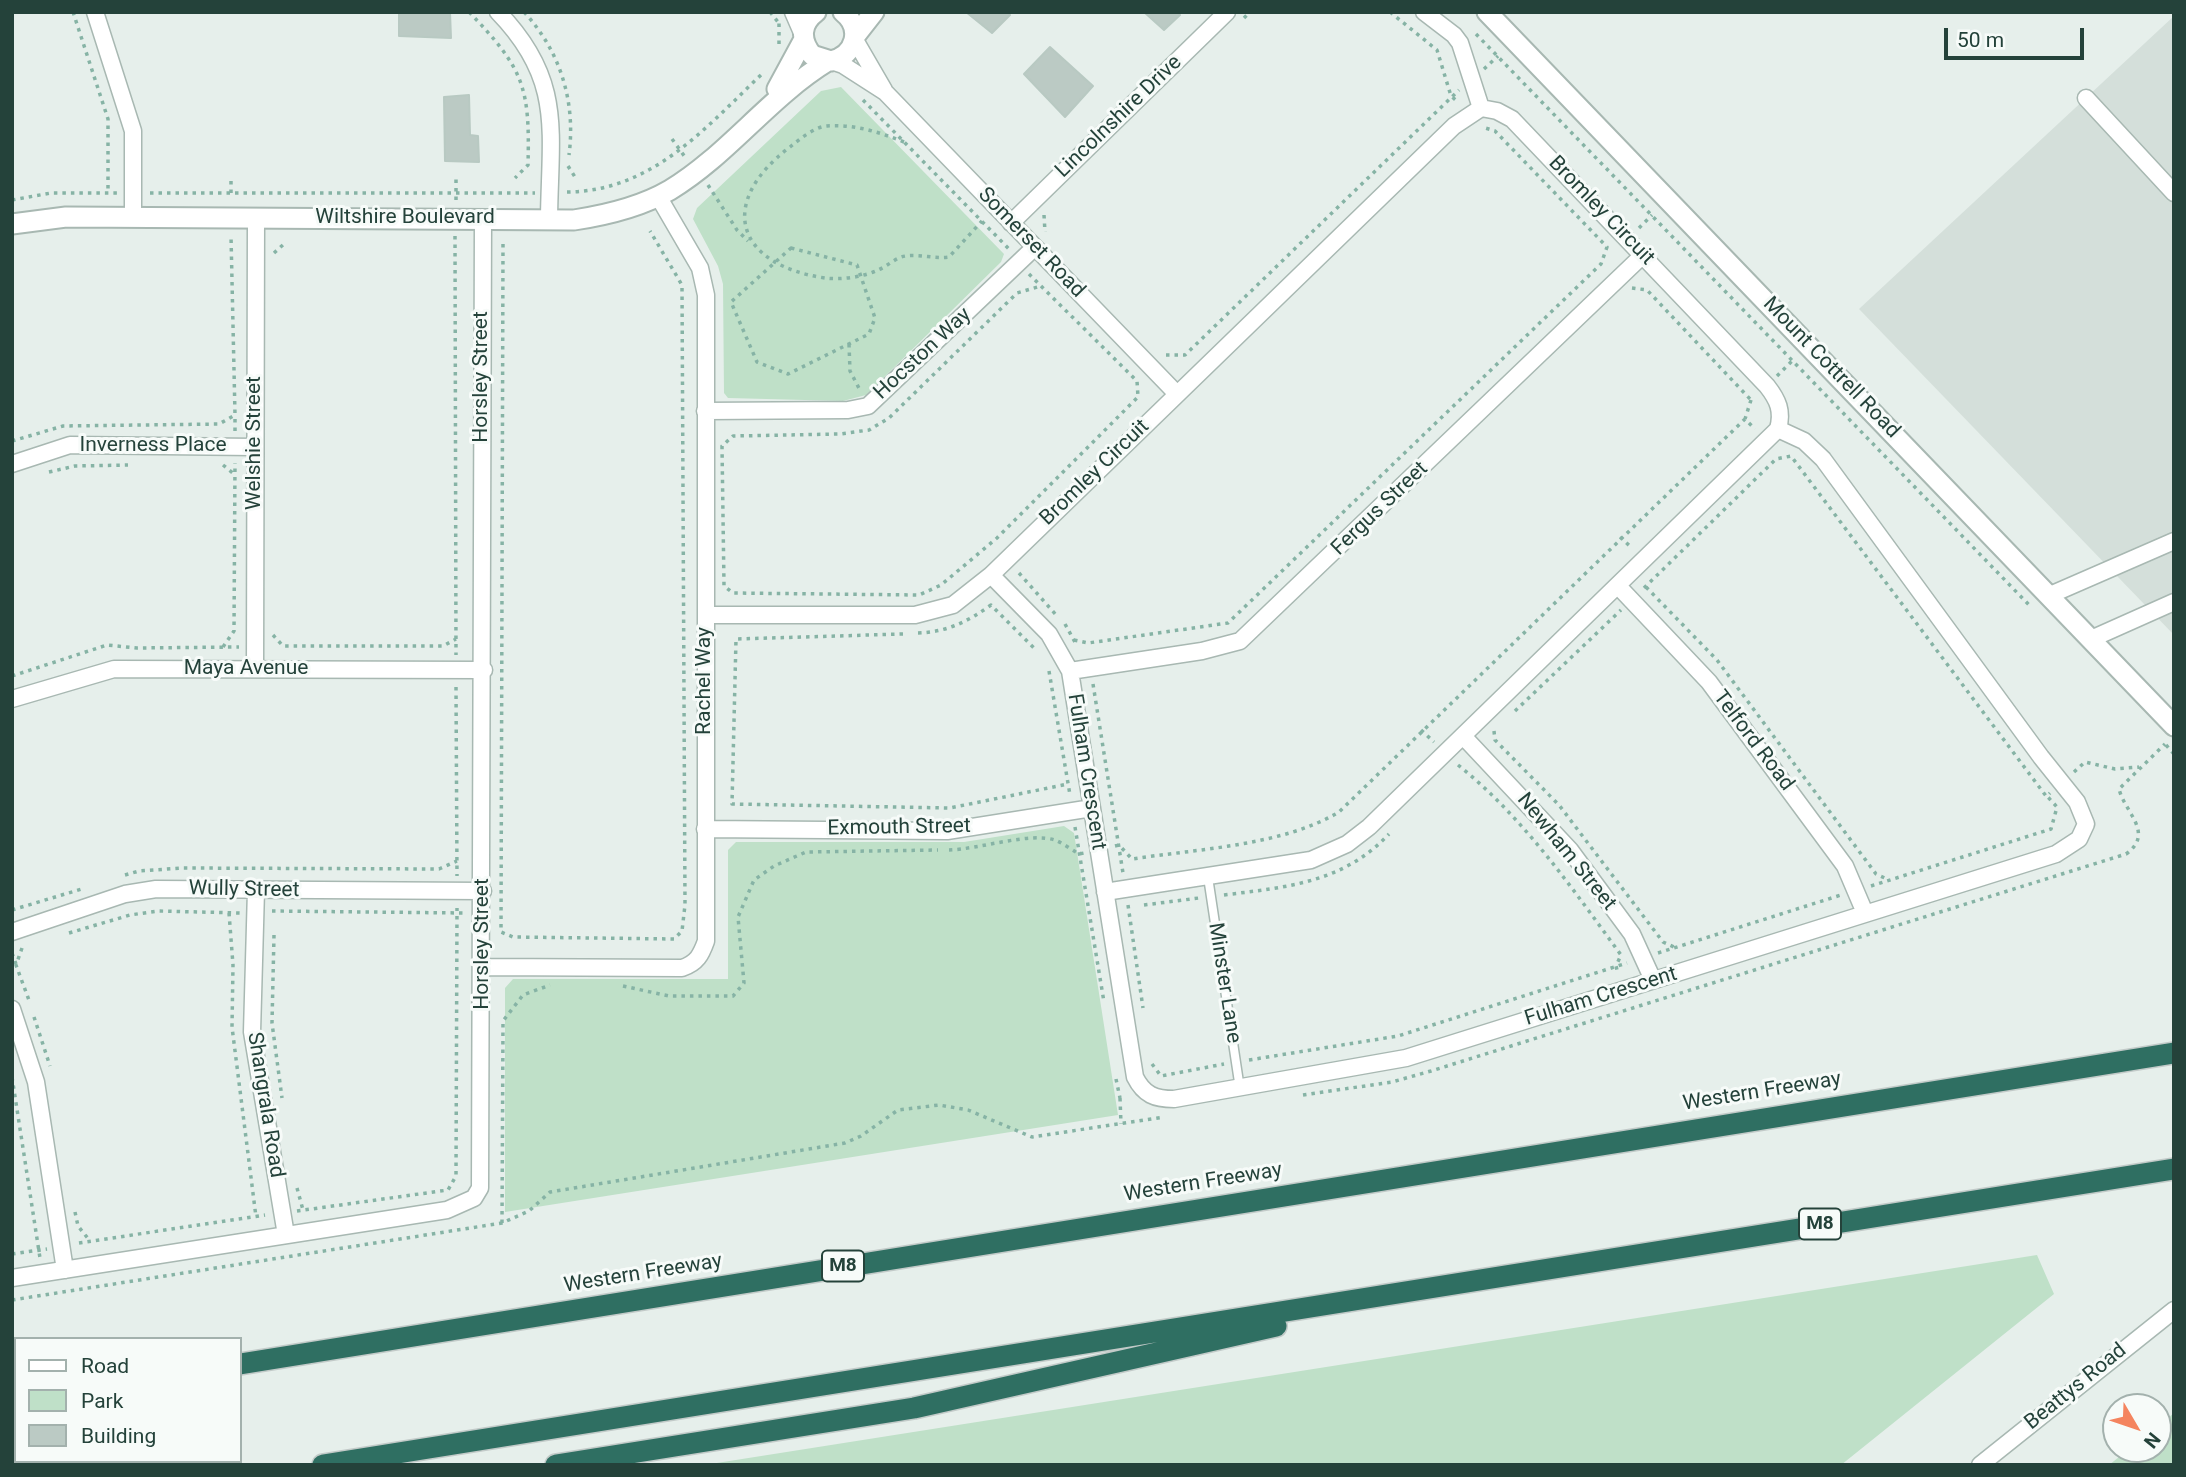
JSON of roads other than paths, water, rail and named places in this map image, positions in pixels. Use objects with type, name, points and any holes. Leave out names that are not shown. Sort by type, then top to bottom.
[{"type":"highway","points":[[1881,1098],[2094,1051],[2174,1038]]},
{"type":"highway","name":"Western Freeway","points":[[242,1364],[2174,1053]]},
{"type":"highway","name":"M8","points":[[323,1465],[2174,1169]]},
{"type":"highway","points":[[556,1465],[914,1408],[1466,1283]]},
{"type":"street","points":[[95,12],[132,131],[133,218]]},
{"type":"street","points":[[498,12],[524,41],[536,60],[551,102],[549,218]]},
{"type":"street","points":[[793,12],[812,55],[830,61]]},
{"type":"street","name":"Wiltshire Boulevard","points":[[762,110],[791,68],[807,21],[816,12]]},
{"type":"street","points":[[843,12],[851,19],[855,37]]},
{"type":"street","points":[[855,37],[874,12]]},
{"type":"street","points":[[1424,12],[1461,43],[1476,111]]},
{"type":"street","name":"Mount Cottrell Road","points":[[1487,12],[2174,726]]},
{"type":"street","name":"Lincolnshire Drive","points":[[1011,223],[1234,17]]},
{"type":"street","name":"Wiltshire Boulevard","points":[[12,224],[38,219],[107,218],[601,216],[658,196],[696,171],[762,110],[830,61],[849,52],[855,37]]},
{"type":"street","name":"Somerset Road","points":[[855,37],[885,92]]},
{"type":"street","name":"Somerset Road","points":[[830,61],[843,65],[885,92],[1177,394]]},
{"type":"street","points":[[2086,98],[2174,193]]},
{"type":"street","name":"Bromley Circuit","points":[[706,615],[915,615],[953,605],[991,575],[1177,394],[1476,111],[1497,111],[1512,119],[1643,255],[1774,395],[1781,414],[1779,429]]},
{"type":"street","name":"Rachel Way","points":[[483,967],[668,969],[693,964],[706,941],[705,280],[658,196]]},
{"type":"street","name":"Welshie Street","points":[[256,217],[256,669]]},
{"type":"street","name":"Horsley Street","points":[[12,1279],[447,1210],[474,1198],[482,1176],[483,218]]},
{"type":"street","name":"Hocston Way","points":[[705,411],[848,410],[868,405],[1035,247]]},
{"type":"street","name":"Fergus Street","points":[[1078,670],[1202,652],[1240,641],[1643,255]]},
{"type":"street","points":[[1105,892],[1311,860],[1328,854],[1369,827],[1779,429]]},
{"type":"street","name":"Fulham Crescent","points":[[991,575],[1049,635],[1078,670],[1098,850],[1135,1077],[1140,1088],[1160,1099],[1240,1089],[1406,1058],[2064,850],[2079,839],[2085,824],[2077,802],[1823,459],[1804,441],[1779,429]]},
{"type":"street","name":"Inverness Place","points":[[12,464],[70,445],[255,447]]},
{"type":"street","points":[[2050,595],[2174,541]]},
{"type":"street","name":"Telford Road","points":[[1618,586],[1699,669],[1845,866],[1865,913]]},
{"type":"street","points":[[2091,639],[2174,602]]},
{"type":"street","name":"Maya Avenue","points":[[12,699],[114,669],[256,669],[456,678],[484,670]]},
{"type":"street","name":"Newham Street","points":[[1463,736],[1570,850],[1632,934],[1653,980]]},
{"type":"street","name":"Exmouth Street","points":[[705,829],[947,831],[1092,808]]},
{"type":"street","name":"Wully Street","points":[[12,932],[125,894],[156,889],[483,891]]},
{"type":"street","name":"Shangrala Road","points":[[256,890],[252,1032],[286,1235]]},
{"type":"street","points":[[12,1009],[36,1082],[65,1270]]},
{"type":"street","name":"Beattys Road","points":[[1980,1465],[2174,1310]]},
{"type":"lane","name":"Minster Lane","points":[[1208,877],[1240,1089]]}]
